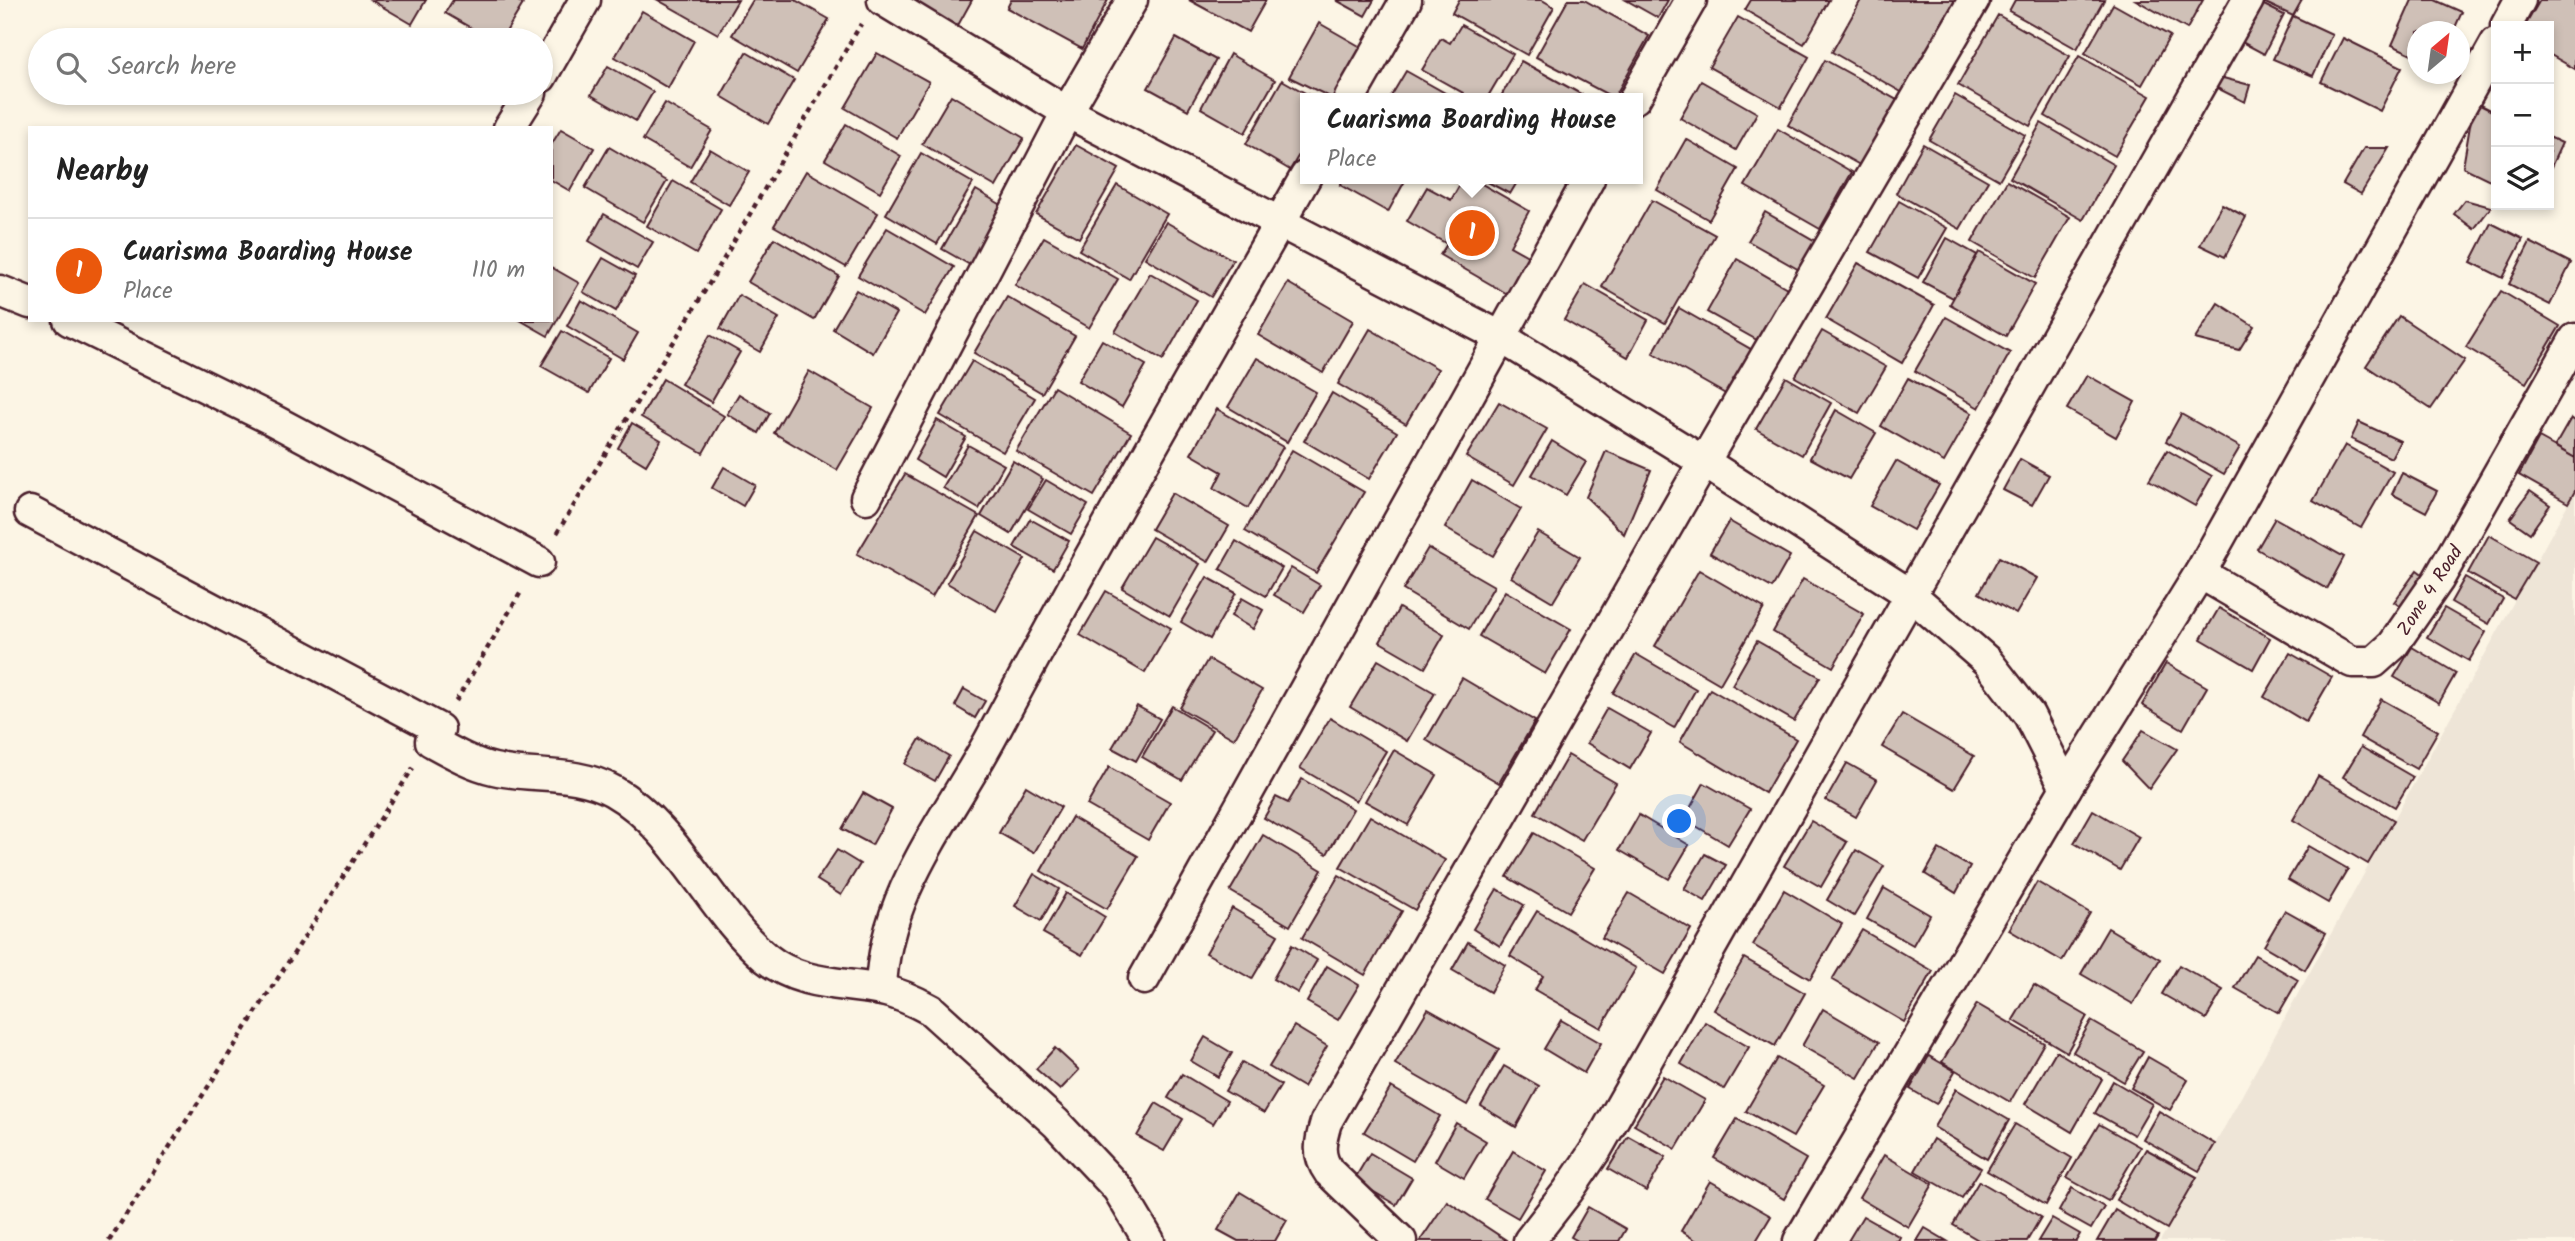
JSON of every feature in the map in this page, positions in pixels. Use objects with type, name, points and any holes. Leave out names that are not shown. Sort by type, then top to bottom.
[{"type":"street","points":[[553,56],[585,0]]},
{"type":"street","points":[[866,498],[1067,112],[1132,0]]},
{"type":"street","points":[[1353,93],[1406,0]]},
{"type":"street","points":[[1638,93],[1691,0]]},
{"type":"street","points":[[1401,1241],[1329,1172],[1320,1159],[1320,1141],[1326,1122],[1704,462],[1975,0]]},
{"type":"street","points":[[1529,1241],[1569,1191],[1597,1148],[2248,0]]},
{"type":"street","points":[[2509,21],[2520,0]]},
{"type":"street","points":[[875,6],[1067,112],[1499,336],[1704,462],[1911,595],[1987,661],[2029,715],[2066,788]]},
{"type":"street","points":[[1799,1241],[2066,788],[2200,573],[2491,52]]},
{"type":"street","points":[[510,126],[523,105]]},
{"type":"street","points":[[881,990],[882,963],[900,897],[979,759],[1087,558],[1302,184]]},
{"type":"street","points":[[1144,979],[1499,336],[1586,184]]},
{"type":"street","points":[[0,291],[28,302]]},
{"type":"street","points":[[73,322],[271,419],[539,562]]},
{"type":"street","name":"Zone 4 Road","points":[[2200,573],[2352,662],[2375,662],[2393,645],[2438,580],[2575,339]]},
{"type":"street","points":[[30,512],[492,769],[592,780],[614,791],[645,815],[765,957],[803,978],[881,990],[908,998],[931,1010],[1056,1124],[1118,1189],[1149,1241]]},
{"type":"path","points":[[109,1241],[435,735],[875,6]]},
{"type":"shaded area","points":[[2575,491],[2575,1241],[2160,1241],[2197,1177]]},
{"type":"building","points":[[371,0],[426,0],[412,24]]},
{"type":"building","points":[[453,0],[516,0],[523,4],[508,28],[471,28],[445,13]]},
{"type":"building","points":[[658,0],[738,0],[718,34]]},
{"type":"building","points":[[753,0],[795,0],[829,19],[797,73],[732,35]]},
{"type":"building","points":[[915,0],[972,0],[956,29],[912,5]]},
{"type":"building","points":[[1011,0],[1108,0],[1082,49],[1007,8]]},
{"type":"building","points":[[1189,0],[1266,0],[1248,32]]},
{"type":"building","points":[[1336,0],[1374,0],[1365,16]]},
{"type":"building","points":[[1459,0],[1542,0],[1554,7],[1527,55],[1452,13]]},
{"type":"building","points":[[1568,0],[1584,0],[1649,36],[1617,93],[1604,93],[1536,57]]},
{"type":"building","points":[[1626,0],[1668,0],[1658,18]]},
{"type":"building","points":[[1751,0],[1829,0],[1804,44],[1745,10]]},
{"type":"building","points":[[1861,0],[1955,0],[1903,93],[1832,52]]},
{"type":"building","points":[[2015,0],[2104,0],[2077,49],[2009,11]]},
{"type":"building","points":[[2136,0],[2203,0],[2187,29]]},
{"type":"building","points":[[2259,0],[2302,0],[2293,16]]},
{"type":"building","points":[[2412,0],[2435,0],[2462,12],[2458,21],[2407,21],[2407,52],[2392,45]]},
{"type":"building","points":[[2540,0],[2575,0],[2575,69],[2554,57],[2554,21],[2528,21]]},
{"type":"building","points":[[2258,2],[2284,15],[2264,54],[2238,40]]},
{"type":"building","points":[[2113,4],[2170,36],[2142,85],[2085,53]]},
{"type":"building","points":[[642,11],[694,41],[668,88],[615,57]]},
{"type":"building","points":[[1998,15],[2070,56],[2030,126],[1958,85]]},
{"type":"building","points":[[2293,16],[2332,34],[2313,76],[2273,59]]},
{"type":"building","points":[[1738,17],[1809,57],[1781,107],[1709,67]]},
{"type":"building","points":[[1319,23],[1361,47],[1335,93],[1322,93],[1289,77]]},
{"type":"building","points":[[1461,25],[1513,54],[1490,93],[1463,93],[1422,70],[1441,38],[1450,43]]},
{"type":"building","points":[[1176,38],[1216,60],[1188,110],[1148,88]]},
{"type":"building","points":[[2343,38],[2402,67],[2380,111],[2321,82]]},
{"type":"building","points":[[746,52],[794,80],[768,124],[721,96]]},
{"type":"building","points":[[877,53],[929,82],[897,138],[845,108]]},
{"type":"building","points":[[1230,54],[1275,80],[1245,133],[1201,108]]},
{"type":"building","points":[[2079,56],[2150,96],[2115,156],[2045,116]]},
{"type":"building","points":[[1825,60],[1904,104],[1867,169],[1788,125]]},
{"type":"building","points":[[1521,61],[1579,93],[1503,93]]},
{"type":"building","points":[[608,66],[653,92],[636,121],[591,95]]},
{"type":"building","points":[[1406,71],[1445,93],[1393,93]]},
{"type":"building","points":[[2223,78],[2250,85],[2245,102],[2211,85]]},
{"type":"building","points":[[1282,80],[1305,93],[1300,93],[1300,153],[1290,170],[1246,144]]},
{"type":"building","points":[[1701,81],[1757,113],[1736,150],[1680,118]]},
{"type":"building","points":[[951,95],[1024,138],[996,187],[922,144]]},
{"type":"building","points":[[1955,95],[2025,135],[1999,180],[1929,140]]},
{"type":"building","points":[[2474,102],[2491,110],[2491,181],[2463,167]]},
{"type":"building","points":[[665,103],[712,130],[690,167],[643,140]]},
{"type":"building","points":[[2041,123],[2114,165],[2083,220],[2010,178]]},
{"type":"building","points":[[846,124],[901,156],[880,192],[825,160]]},
{"type":"building","points":[[561,129],[594,148],[570,191],[553,181],[553,142]]},
{"type":"building","points":[[1778,129],[1852,172],[1820,229],[1745,186]]},
{"type":"building","points":[[1686,139],[1738,169],[1709,220],[1657,190]]},
{"type":"building","points":[[2554,139],[2562,143],[2554,160]]},
{"type":"building","points":[[1923,144],[1988,181],[1960,229],[1896,193]]},
{"type":"building","points":[[1076,145],[1119,169],[1079,238],[1036,214]]},
{"type":"building","points":[[609,147],[667,181],[643,222],[585,188]]},
{"type":"building","points":[[2364,148],[2389,148],[2361,194],[2343,184]]},
{"type":"building","points":[[710,149],[749,172],[729,205],[690,182]]},
{"type":"building","points":[[921,153],[973,183],[937,244],[886,214]]},
{"type":"building","points":[[806,171],[878,213],[846,267],[774,226]]},
{"type":"building","points":[[673,181],[721,209],[696,254],[647,226]]},
{"type":"building","points":[[2007,181],[2070,217],[2035,278],[1972,242]]},
{"type":"building","points":[[1341,184],[1403,184],[1388,212]]},
{"type":"building","points":[[1460,184],[1482,184],[1529,211],[1510,246],[1533,259],[1511,296],[1440,255],[1447,244],[1407,221],[1427,187],[1451,200]]},
{"type":"building","points":[[1491,184],[1516,184],[1510,194]]},
{"type":"building","points":[[1117,185],[1167,214],[1129,279],[1079,250]]},
{"type":"building","points":[[976,190],[1005,207],[970,265],[942,249]]},
{"type":"building","points":[[1652,200],[1715,235],[1665,323],[1602,287]]},
{"type":"building","points":[[2465,200],[2491,207],[2474,229],[2454,214]]},
{"type":"building","points":[[1899,201],[1947,228],[1918,278],[1870,252]]},
{"type":"building","points":[[2222,204],[2246,217],[2225,257],[2200,245]]},
{"type":"building","points":[[1765,212],[1817,242],[1801,271],[1748,241]]},
{"type":"building","points":[[604,214],[653,242],[637,269],[589,241]]},
{"type":"building","points":[[1166,222],[1233,260],[1211,297],[1145,258]]},
{"type":"building","points":[[2491,223],[2523,239],[2503,278],[2471,262]]},
{"type":"building","points":[[887,228],[954,267],[925,315],[858,276]]},
{"type":"building","points":[[1044,237],[1118,279],[1089,328],[1015,285]]},
{"type":"building","points":[[774,238],[839,276],[814,320],[748,282]]},
{"type":"building","points":[[1947,238],[1977,255],[1953,298],[1923,282]]},
{"type":"building","points":[[2530,242],[2571,263],[2550,305],[2509,284]]},
{"type":"building","points":[[1979,252],[2035,284],[2006,336],[1950,304]]},
{"type":"building","points":[[603,258],[635,276],[616,311],[583,292]]},
{"type":"building","points":[[1737,259],[1794,292],[1764,344],[1707,312]]},
{"type":"building","points":[[1858,263],[1934,305],[1902,363],[1826,319]]},
{"type":"building","points":[[553,268],[579,283],[548,336],[524,322],[553,322]]},
{"type":"building","points":[[1150,273],[1197,300],[1163,360],[1115,332]]},
{"type":"building","points":[[1288,283],[1353,321],[1323,373],[1258,335]]},
{"type":"building","points":[[1585,284],[1648,320],[1628,357],[1564,320]]},
{"type":"building","points":[[856,290],[896,313],[873,353],[833,329]]},
{"type":"building","points":[[2501,291],[2560,326],[2526,383],[2466,347]]},
{"type":"building","points":[[739,295],[779,318],[760,352],[720,329]]},
{"type":"building","points":[[1007,297],[1075,336],[1042,393],[974,353]]},
{"type":"building","points":[[581,300],[638,333],[623,359],[567,326]]},
{"type":"building","points":[[2218,303],[2254,326],[2239,350],[2195,339]]},
{"type":"building","points":[[1679,308],[1754,351],[1729,396],[1653,353]]},
{"type":"building","points":[[2399,316],[2465,360],[2431,409],[2366,366]]},
{"type":"building","points":[[1946,317],[2010,353],[1979,408],[1915,371]]},
{"type":"building","points":[[1370,329],[1438,369],[1406,424],[1338,384]]},
{"type":"building","points":[[562,331],[609,358],[589,393],[541,366]]},
{"type":"building","points":[[1822,331],[1886,367],[1859,413],[1795,377]]},
{"type":"building","points":[[710,335],[740,352],[711,402],[681,384]]},
{"type":"building","points":[[1102,340],[1146,365],[1122,407],[1078,381]]},
{"type":"building","points":[[1257,358],[1316,392],[1287,442],[1228,407]]},
{"type":"building","points":[[972,361],[1035,398],[1003,452],[940,415]]},
{"type":"building","points":[[809,371],[873,408],[837,470],[774,433]]},
{"type":"building","points":[[2087,375],[2135,402],[2116,437],[2067,409]]},
{"type":"building","points":[[1786,377],[1831,403],[1802,455],[1756,429]]},
{"type":"building","points":[[1908,378],[1972,413],[1944,462],[1881,426]]},
{"type":"building","points":[[663,379],[724,416],[703,453],[641,417]]},
{"type":"building","points":[[1054,387],[1131,433],[1094,496],[1016,451]]},
{"type":"building","points":[[1332,393],[1397,432],[1369,479],[1304,441]]},
{"type":"building","points":[[739,394],[770,413],[759,433],[727,414]]},
{"type":"building","points":[[1499,402],[1547,429],[1514,485],[1466,457]]},
{"type":"building","points":[[1217,409],[1283,447],[1248,508],[1214,488],[1222,472],[1191,454]]},
{"type":"building","points":[[1836,410],[1876,433],[1849,479],[1810,458]]},
{"type":"building","points":[[2181,414],[2240,447],[2224,474],[2166,441]]},
{"type":"building","points":[[2571,418],[2575,421],[2575,458],[2555,446]]},
{"type":"building","points":[[937,420],[966,437],[943,477],[915,460]]},
{"type":"building","points":[[2359,422],[2400,441],[2391,458],[2351,439]]},
{"type":"building","points":[[632,423],[661,440],[646,465],[618,448]]},
{"type":"building","points":[[2539,438],[2575,458],[2575,491],[2568,503],[2519,475]]},
{"type":"building","points":[[1552,441],[1586,462],[1566,495],[1532,475]]},
{"type":"building","points":[[968,445],[1004,465],[979,509],[943,488]]},
{"type":"building","points":[[2345,445],[2393,472],[2361,528],[2313,501]]},
{"type":"building","points":[[1292,450],[1364,492],[1316,573],[1245,531]]},
{"type":"building","points":[[2167,450],[2212,476],[2195,506],[2149,480]]},
{"type":"building","points":[[1606,451],[1651,470],[1624,534],[1586,497]]},
{"type":"building","points":[[2020,459],[2049,475],[2032,505],[2003,490]]},
{"type":"building","points":[[1013,461],[1043,479],[1011,534],[981,516]]},
{"type":"building","points":[[1896,461],[1939,485],[1913,530],[1870,506]]},
{"type":"building","points":[[724,467],[755,485],[743,506],[712,488]]},
{"type":"building","points":[[2402,473],[2437,491],[2426,512],[2392,494]]},
{"type":"building","points":[[905,474],[979,516],[932,597],[857,554]]},
{"type":"building","points":[[1046,480],[1088,505],[1071,534],[1028,509]]},
{"type":"building","points":[[1472,480],[1521,509],[1493,556],[1445,528]]},
{"type":"building","points":[[2530,491],[2550,505],[2530,533],[2510,519]]},
{"type":"building","points":[[1172,493],[1229,526],[1208,562],[1151,529]]},
{"type":"building","points":[[2275,518],[2344,557],[2327,589],[2257,549]]},
{"type":"building","points":[[1030,519],[1069,541],[1053,569],[1014,547]]},
{"type":"building","points":[[1729,521],[1790,556],[1772,588],[1710,553]]},
{"type":"building","points":[[977,531],[1025,559],[996,611],[947,583]]},
{"type":"building","points":[[1538,532],[1580,557],[1553,602],[1511,577]]},
{"type":"building","points":[[2489,535],[2536,562],[2514,599],[2468,573]]},
{"type":"building","points":[[1152,537],[1200,564],[1170,616],[1122,588]]},
{"type":"building","points":[[1236,541],[1282,568],[1266,596],[1220,569]]},
{"type":"building","points":[[1428,548],[1494,586],[1469,629],[1403,590]]},
{"type":"building","points":[[1999,557],[2037,578],[2016,614],[1979,593]]},
{"type":"building","points":[[1291,568],[1320,585],[1304,612],[1274,595]]},
{"type":"building","points":[[1699,570],[1764,608],[1720,684],[1655,646]]},
{"type":"building","points":[[2417,570],[2429,579],[2407,611],[2394,602]]},
{"type":"building","points":[[1207,577],[1236,593],[1210,639],[1181,622]]},
{"type":"building","points":[[2465,577],[2503,599],[2489,624],[2451,602]]},
{"type":"building","points":[[1803,579],[1864,614],[1833,667],[1773,632]]},
{"type":"building","points":[[1106,591],[1171,628],[1145,673],[1080,635]]},
{"type":"building","points":[[1505,591],[1571,629],[1545,674],[1479,636]]},
{"type":"building","points":[[1242,598],[1263,610],[1253,629],[1231,616]]},
{"type":"building","points":[[1399,608],[1444,635],[1425,668],[1380,642]]},
{"type":"building","points":[[2219,608],[2270,638],[2253,669],[2201,639]]},
{"type":"building","points":[[2444,608],[2486,632],[2469,661],[2427,637]]},
{"type":"building","points":[[1757,641],[1820,677],[1794,721],[1732,685]]},
{"type":"building","points":[[2412,647],[2456,673],[2439,703],[2394,677]]},
{"type":"building","points":[[2290,653],[2332,677],[2306,722],[2264,697]]},
{"type":"building","points":[[1636,654],[1696,689],[1674,728],[1613,693]]},
{"type":"building","points":[[1208,659],[1262,690],[1234,739],[1180,708]]},
{"type":"building","points":[[1378,660],[1435,693],[1407,741],[1350,707]]},
{"type":"building","points":[[2166,663],[2207,687],[2183,729],[2142,705]]},
{"type":"building","points":[[1462,678],[1535,721],[1499,783],[1426,740]]},
{"type":"building","points":[[964,689],[985,701],[975,718],[955,706]]},
{"type":"building","points":[[1710,689],[1796,739],[1765,793],[1680,742]]},
{"type":"building","points":[[2381,699],[2438,731],[2416,769],[2360,737]]},
{"type":"building","points":[[1137,706],[1160,719],[1136,761],[1112,748]]},
{"type":"building","points":[[1172,706],[1212,730],[1182,780],[1142,757]]},
{"type":"building","points":[[1607,708],[1651,733],[1630,769],[1587,743]]},
{"type":"building","points":[[1902,714],[1974,756],[1954,789],[1882,747]]},
{"type":"building","points":[[1330,718],[1386,751],[1356,801],[1300,768]]},
{"type":"building","points":[[2143,730],[2177,749],[2149,789],[2122,761]]},
{"type":"building","points":[[920,739],[949,756],[935,781],[905,764]]},
{"type":"building","points":[[2361,747],[2413,777],[2395,807],[2343,777]]},
{"type":"building","points":[[1394,750],[1437,775],[1408,825],[1365,801]]},
{"type":"building","points":[[1568,755],[1616,783],[1582,840],[1535,813]]},
{"type":"building","points":[[1847,763],[1877,780],[1856,817],[1826,800]]},
{"type":"building","points":[[1109,767],[1170,802],[1148,840],[1087,805]]},
{"type":"building","points":[[2318,776],[2394,820],[2368,864],[2293,820]]},
{"type":"building","points":[[1302,779],[1353,809],[1327,854],[1264,818],[1276,797],[1288,803]]},
{"type":"building","points":[[1704,783],[1750,809],[1728,845],[1684,819]]},
{"type":"building","points":[[1026,786],[1061,807],[1034,853],[999,833]]},
{"type":"building","points":[[863,793],[892,809],[872,845],[842,829]]},
{"type":"building","points":[[2093,810],[2139,837],[2120,870],[2074,843]]},
{"type":"building","points":[[1639,815],[1689,845],[1669,879],[1619,850]]},
{"type":"building","points":[[1370,816],[1445,860],[1415,910],[1340,867]]},
{"type":"building","points":[[1072,817],[1138,856],[1107,909],[1041,871]]},
{"type":"building","points":[[1811,821],[1847,842],[1821,887],[1784,866]]},
{"type":"building","points":[[1534,833],[1595,868],[1568,912],[1507,877]]},
{"type":"building","points":[[1263,835],[1322,870],[1290,926],[1230,891]]},
{"type":"building","points":[[2308,846],[2348,869],[2328,903],[2288,880]]},
{"type":"building","points":[[1939,849],[1970,867],[1956,893],[1925,874]]},
{"type":"building","points":[[837,850],[860,864],[841,895],[817,880]]},
{"type":"building","points":[[1856,850],[1884,866],[1854,916],[1827,900]]},
{"type":"building","points":[[1705,854],[1726,865],[1705,901],[1684,889]]},
{"type":"building","points":[[1034,874],[1059,889],[1041,921],[1015,906]]},
{"type":"building","points":[[1339,875],[1402,911],[1365,975],[1302,938]]},
{"type":"building","points":[[2037,882],[2090,913],[2062,961],[2009,930]]},
{"type":"building","points":[[1884,888],[1930,915],[1913,945],[1867,919]]},
{"type":"building","points":[[1497,889],[1524,905],[1500,946],[1473,929]]},
{"type":"building","points":[[1784,890],[1842,924],[1810,979],[1753,945]]},
{"type":"building","points":[[1066,893],[1105,917],[1082,955],[1043,933]]},
{"type":"building","points":[[1629,893],[1691,929],[1665,974],[1602,938]]},
{"type":"building","points":[[1232,908],[1278,935],[1252,979],[1206,953]]},
{"type":"building","points":[[2285,910],[2326,933],[2305,970],[2264,946]]},
{"type":"building","points":[[1537,911],[1636,968],[1601,1028],[1535,990],[1543,976],[1510,956]]},
{"type":"building","points":[[2108,928],[2160,959],[2133,1004],[2081,974]]},
{"type":"building","points":[[1862,930],[1933,971],[1904,1022],[1832,980]]},
{"type":"building","points":[[1468,942],[1505,965],[1490,992],[1452,970]]},
{"type":"building","points":[[1292,945],[1317,960],[1298,993],[1273,979]]},
{"type":"building","points":[[2255,955],[2298,980],[2279,1013],[2235,988]]},
{"type":"building","points":[[1744,958],[1805,993],[1775,1046],[1714,1010]]},
{"type":"building","points":[[2179,965],[2223,990],[2206,1019],[2162,994]]},
{"type":"building","points":[[1327,966],[1359,985],[1338,1020],[1307,1002]]},
{"type":"building","points":[[2034,985],[2087,1016],[2067,1052],[2013,1020]]},
{"type":"building","points":[[1977,1004],[2044,1043],[2010,1102],[1942,1062]]},
{"type":"building","points":[[1428,1009],[1499,1049],[1467,1105],[1395,1064]]},
{"type":"building","points":[[1823,1009],[1879,1042],[1858,1078],[1802,1046]]},
{"type":"building","points":[[1561,1020],[1601,1043],[1584,1073],[1544,1049]]},
{"type":"building","points":[[2091,1021],[2143,1051],[2124,1082],[2073,1052]]},
{"type":"building","points":[[1705,1022],[1749,1047],[1724,1089],[1681,1064]]},
{"type":"building","points":[[1294,1026],[1327,1046],[1303,1087],[1269,1067]]},
{"type":"building","points":[[1205,1037],[1232,1053],[1218,1077],[1191,1061]]},
{"type":"building","points":[[1055,1048],[1079,1070],[1060,1090],[1036,1069]]},
{"type":"building","points":[[2056,1051],[2102,1079],[2072,1132],[2025,1104]]},
{"type":"building","points":[[1929,1056],[1955,1071],[1936,1104],[1910,1089]]},
{"type":"building","points":[[2148,1057],[2188,1080],[2170,1110],[2131,1088]]},
{"type":"building","points":[[1777,1058],[1824,1085],[1793,1137],[1746,1111]]},
{"type":"building","points":[[1242,1062],[1281,1085],[1264,1113],[1225,1091]]},
{"type":"building","points":[[1504,1066],[1539,1086],[1516,1127],[1481,1106]]},
{"type":"building","points":[[1182,1074],[1227,1101],[1213,1124],[1168,1098]]},
{"type":"building","points":[[1663,1076],[1705,1100],[1676,1149],[1634,1125]]},
{"type":"building","points":[[2113,1081],[2152,1104],[2134,1135],[2095,1113]]},
{"type":"building","points":[[1391,1087],[1440,1116],[1413,1161],[1364,1132]]},
{"type":"building","points":[[1956,1089],[2009,1120],[1987,1159],[1934,1127]]},
{"type":"building","points":[[1156,1103],[1183,1119],[1164,1151],[1137,1136]]},
{"type":"building","points":[[2159,1111],[2215,1144],[2199,1171],[2143,1139]]},
{"type":"building","points":[[1737,1119],[1806,1159],[1784,1199],[1714,1158]]},
{"type":"building","points":[[1456,1123],[1486,1141],[1464,1178],[1435,1161]]},
{"type":"building","points":[[2015,1124],[2072,1158],[2046,1205],[1987,1171]]},
{"type":"building","points":[[2099,1124],[2140,1147],[2108,1201],[2067,1178]]},
{"type":"building","points":[[1628,1136],[1666,1157],[1646,1191],[1608,1169]]},
{"type":"building","points":[[1933,1139],[1981,1168],[1962,1198],[1915,1171]]},
{"type":"building","points":[[2146,1149],[2197,1177],[2167,1229],[2116,1200]]},
{"type":"building","points":[[1513,1151],[1546,1171],[1518,1218],[1485,1199]]},
{"type":"building","points":[[1370,1153],[1412,1178],[1396,1205],[1354,1180]]},
{"type":"building","points":[[1884,1155],[1933,1184],[1908,1227],[1859,1198]]},
{"type":"building","points":[[1710,1181],[1771,1216],[1756,1241],[1697,1241],[1681,1231]]},
{"type":"building","points":[[1979,1181],[2041,1217],[2027,1241],[1980,1241],[1953,1225]]},
{"type":"building","points":[[2072,1188],[2104,1207],[2091,1229],[2059,1211]]},
{"type":"building","points":[[1240,1192],[1287,1220],[1275,1241],[1238,1241],[1218,1230]]},
{"type":"building","points":[[1447,1201],[1506,1240],[1420,1241]]},
{"type":"building","points":[[1588,1207],[1626,1229],[1619,1241],[1578,1241],[1571,1237]]},
{"type":"building","points":[[2115,1210],[2158,1236],[2155,1241],[2097,1241]]},
{"type":"building","points":[[1863,1216],[1900,1237],[1898,1241],[1848,1241]]},
{"type":"building","points":[[2052,1218],[2080,1234],[2076,1241],[2038,1241]]},
{"type":"building","points":[[1925,1228],[1947,1241],[1917,1241]]},
{"type":"place","name":"Cuarisma Boarding House","points":[[1472,233]]}]
